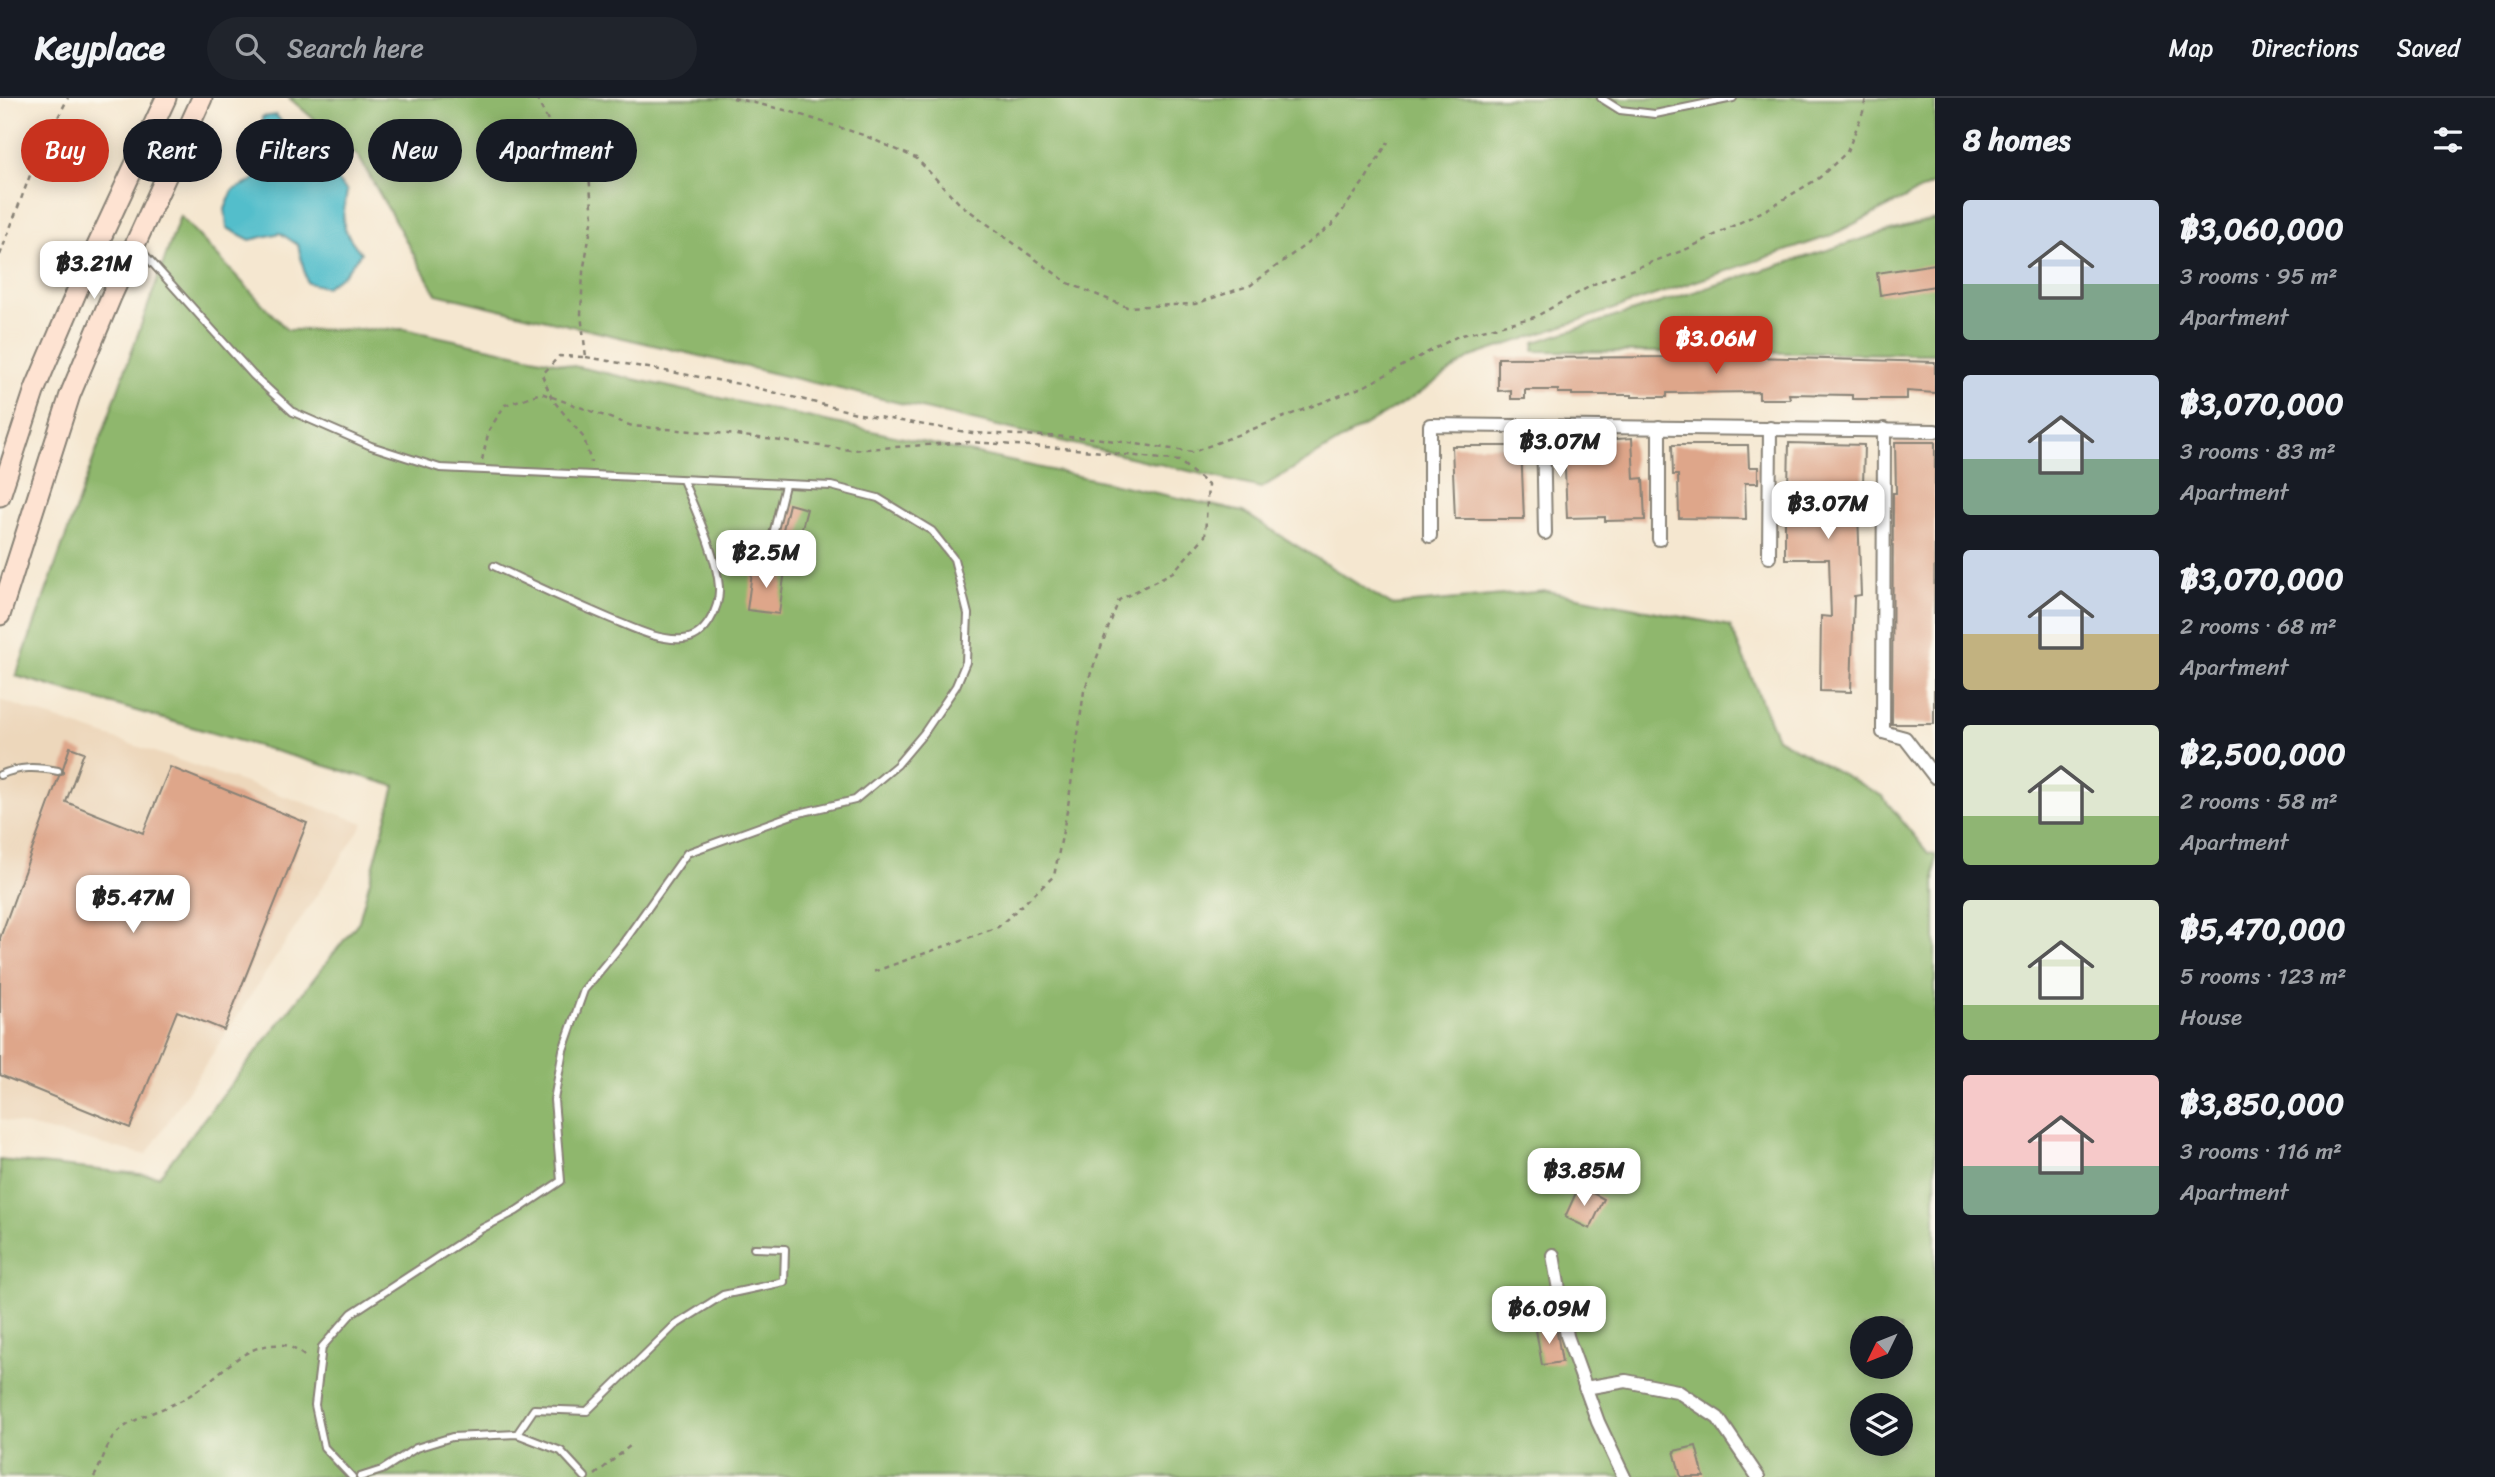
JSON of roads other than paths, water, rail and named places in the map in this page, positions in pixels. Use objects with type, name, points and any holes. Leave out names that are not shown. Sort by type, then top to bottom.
[{"type":"street","points":[[0,496],[35,388],[85,272],[166,98]]},
{"type":"street","points":[[0,615],[70,396],[201,98]]},
{"type":"street","points":[[1430,537],[1430,425],[1935,430]]},
{"type":"street","points":[[1543,426],[1545,533]]},
{"type":"street","points":[[1658,428],[1659,539]]},
{"type":"street","points":[[1769,557],[1770,428]]},
{"type":"street","points":[[1884,429],[1883,732],[1905,738],[1935,777]]},
{"type":"street","points":[[1553,1255],[1567,1336],[1598,1422],[1624,1477]]},
{"type":"street","points":[[1585,1388],[1626,1381],[1677,1391],[1718,1418],[1758,1477]]},
{"type":"lane","points":[[1601,98],[1620,110],[1655,114],[1733,98]]},
{"type":"lane","points":[[136,244],[253,375],[293,412],[371,446],[440,468],[831,486],[878,498],[932,531],[954,559],[968,614],[966,662],[956,686],[924,733],[897,765],[855,800],[795,814],[687,853],[623,943],[584,990],[563,1050],[554,1100],[561,1181],[516,1212],[481,1228],[352,1313],[322,1348],[315,1405],[324,1447],[352,1477]]},
{"type":"lane","points":[[494,566],[548,593],[651,635],[685,640],[700,631],[715,614],[719,585],[712,558],[683,480]]},
{"type":"lane","points":[[766,559],[785,485]]},
{"type":"lane","points":[[0,775],[13,769],[36,767],[58,771]]},
{"type":"lane","points":[[517,1434],[534,1409],[587,1411],[674,1326],[723,1295],[784,1282],[785,1249],[754,1248]]},
{"type":"lane","points":[[360,1477],[382,1470],[416,1448],[452,1437],[517,1434],[561,1451],[585,1477]]},
{"type":"water","points":[[276,115],[279,119],[262,119]]},
{"type":"water","points":[[251,182],[338,182],[347,191],[344,224],[349,237],[361,253],[344,274],[326,287],[307,283],[298,245],[280,233],[250,240],[227,228],[225,209],[233,190]]}]
